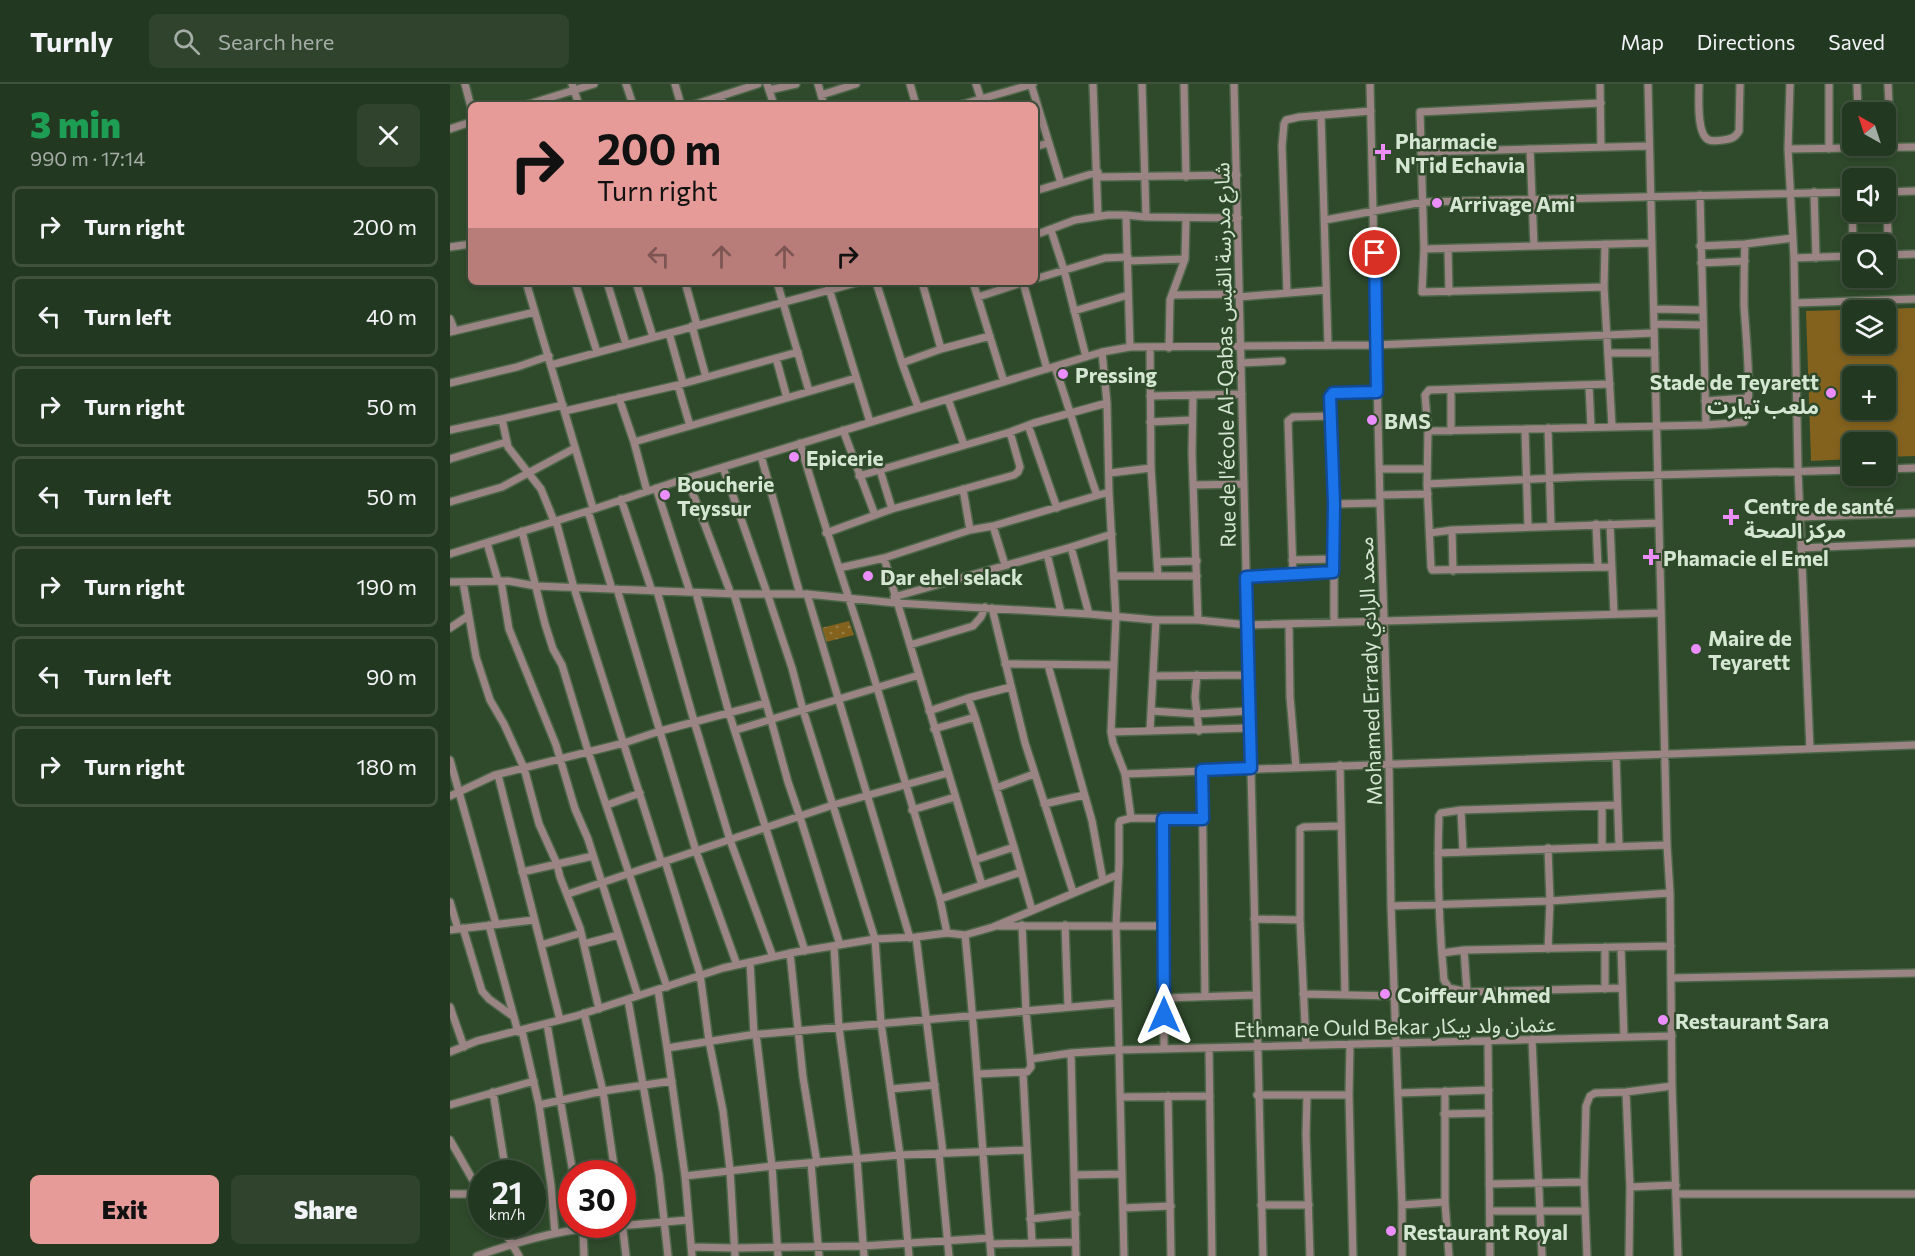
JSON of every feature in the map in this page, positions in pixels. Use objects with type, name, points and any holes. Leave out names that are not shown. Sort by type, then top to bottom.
[{"type":"street","points":[[465,84],[470,102]]},
{"type":"street","points":[[534,102],[573,87],[594,84]]},
{"type":"street","points":[[626,84],[632,102]]},
{"type":"street","points":[[675,84],[680,102]]},
{"type":"street","points":[[702,102],[758,84]]},
{"type":"street","points":[[773,102],[768,87],[796,84]]},
{"type":"street","points":[[818,84],[823,102]]},
{"type":"street","points":[[821,95],[856,84]]},
{"type":"street","points":[[910,84],[915,102]]},
{"type":"street","points":[[976,84],[981,99]]},
{"type":"street","points":[[972,102],[1032,84],[1037,102]]},
{"type":"street","points":[[1093,84],[1098,216]]},
{"type":"street","points":[[1142,84],[1146,218]]},
{"type":"street","points":[[1184,84],[1186,177]]},
{"type":"street","name":"Rue de l'école Al-Qabas شارع مدرسة القبس","points":[[1234,84],[1257,1095],[1263,1256]]},
{"type":"street","name":"Mohamed Errady محمد الرادي","points":[[1370,84],[1402,1256]]},
{"type":"street","points":[[1600,84],[1601,147]]},
{"type":"street","points":[[1648,84],[1678,1256]]},
{"type":"street","points":[[1699,84],[1701,132],[1712,141],[1731,139],[1736,137],[1739,131],[1740,84]]},
{"type":"street","points":[[1790,84],[1788,149],[1794,258],[1798,471],[1810,749]]},
{"type":"street","points":[[1829,84],[1829,149]]},
{"type":"street","points":[[1857,84],[1858,102]]},
{"type":"street","points":[[1888,84],[1889,102]]},
{"type":"street","points":[[573,87],[578,102]]},
{"type":"street","points":[[721,96],[723,102]]},
{"type":"street","points":[[1601,103],[1420,112],[1424,249],[1422,292],[1604,287]]},
{"type":"street","points":[[1038,106],[1061,183]]},
{"type":"street","points":[[1287,293],[1282,146],[1284,124],[1286,120],[1292,118],[1371,111]]},
{"type":"street","points":[[1321,115],[1328,345]]},
{"type":"street","points":[[450,129],[468,123]]},
{"type":"street","points":[[1038,146],[1048,143]]},
{"type":"street","points":[[1421,152],[1649,146]]},
{"type":"street","points":[[1896,147],[1915,147]]},
{"type":"street","points":[[1788,149],[1842,148]]},
{"type":"street","points":[[1530,149],[1533,246]]},
{"type":"street","points":[[1038,190],[1098,174],[1186,177],[1237,175]]},
{"type":"street","points":[[1896,191],[1915,190]]},
{"type":"street","points":[[1814,192],[1816,258]]},
{"type":"street","points":[[1325,220],[1423,202],[1842,192]]},
{"type":"street","points":[[1700,195],[1706,425]]},
{"type":"street","points":[[1126,215],[1130,347]]},
{"type":"street","points":[[1038,234],[1075,220],[1098,216],[1238,218]]},
{"type":"street","points":[[1169,348],[1172,295],[1185,259],[1186,218]]},
{"type":"street","points":[[1051,230],[1064,270],[1086,357]]},
{"type":"street","points":[[1700,246],[1745,244],[1793,238]]},
{"type":"street","points":[[1424,249],[1652,243]]},
{"type":"street","points":[[450,247],[468,244]]},
{"type":"street","points":[[1605,244],[1604,287],[1611,426]]},
{"type":"street","points":[[1428,431],[1706,425],[1744,422],[1747,418],[1748,398],[1744,304],[1745,244]]},
{"type":"street","points":[[1448,249],[1449,292]]},
{"type":"street","points":[[1896,255],[1915,254]]},
{"type":"street","points":[[1794,258],[1842,257]]},
{"type":"street","points":[[1038,278],[1105,258],[1185,259]]},
{"type":"street","points":[[1701,263],[1744,261]]},
{"type":"street","points":[[527,285],[552,365],[614,589],[696,851],[737,965]]},
{"type":"street","points":[[576,285],[597,352]]},
{"type":"street","points":[[608,285],[626,344]]},
{"type":"street","points":[[637,285],[653,337]]},
{"type":"street","points":[[688,285],[694,326],[706,377]]},
{"type":"street","points":[[778,285],[809,391]]},
{"type":"street","points":[[828,285],[870,422]]},
{"type":"street","points":[[552,365],[848,285]]},
{"type":"street","points":[[877,285],[918,407]]},
{"type":"street","points":[[923,285],[941,349]]},
{"type":"street","points":[[974,285],[1004,382]]},
{"type":"street","points":[[978,297],[1014,285]]},
{"type":"street","points":[[1024,285],[1051,368],[1071,413],[1097,495]]},
{"type":"street","points":[[1172,295],[1239,295],[1326,290]]},
{"type":"street","points":[[1074,312],[1128,295]]},
{"type":"street","points":[[1795,303],[1915,299]]},
{"type":"street","points":[[1654,309],[1702,310]]},
{"type":"street","points":[[450,319],[453,331],[535,312]]},
{"type":"street","points":[[1654,324],[1702,325]]},
{"type":"street","points":[[669,333],[690,426]]},
{"type":"street","points":[[450,554],[687,478],[1102,352],[1130,347],[1376,345],[1654,333]]},
{"type":"street","points":[[902,363],[941,349],[990,336]]},
{"type":"street","points":[[1150,348],[1151,468],[1158,576]]},
{"type":"street","points":[[450,430],[619,398],[798,352]]},
{"type":"street","points":[[1102,352],[1107,403],[1116,617],[1111,732],[1125,774],[1131,818]]},
{"type":"street","points":[[1609,353],[1655,352]]},
{"type":"street","points":[[450,383],[517,367],[549,356]]},
{"type":"street","points":[[776,358],[787,398]]},
{"type":"street","points":[[1240,363],[1282,361]]},
{"type":"street","points":[[634,442],[856,378]]},
{"type":"street","points":[[1610,384],[1426,392],[1427,484],[1432,570],[1612,567]]},
{"type":"street","points":[[1589,385],[1591,427]]},
{"type":"street","points":[[1451,390],[1451,430]]},
{"type":"street","points":[[1334,622],[1331,394],[1377,392]]},
{"type":"street","points":[[1150,396],[1242,394]]},
{"type":"street","points":[[1193,395],[1193,485],[1198,620]]},
{"type":"street","points":[[619,398],[647,491]]},
{"type":"street","points":[[1705,401],[1748,398]]},
{"type":"street","points":[[948,399],[964,445]]},
{"type":"street","points":[[859,476],[1107,403]]},
{"type":"street","points":[[1293,574],[1288,421],[1293,417],[1331,416]]},
{"type":"street","points":[[502,419],[506,442],[516,460],[541,489],[555,521],[574,588],[700,975],[709,1041],[723,1111],[730,1170],[735,1252]]},
{"type":"street","points":[[1150,422],[1192,420]]},
{"type":"street","points":[[1028,425],[1057,508]]},
{"type":"street","points":[[1548,428],[1551,526]]},
{"type":"street","points":[[1525,429],[1528,527]]},
{"type":"street","points":[[843,430],[875,515]]},
{"type":"street","points":[[826,533],[892,509],[1018,472],[1020,467],[1010,432]]},
{"type":"street","points":[[450,459],[506,442]]},
{"type":"street","points":[[800,443],[826,533],[850,599],[877,687],[940,899],[947,933]]},
{"type":"street","points":[[450,502],[502,487],[575,448]]},
{"type":"street","points":[[761,456],[913,938],[935,1085],[949,1256]]},
{"type":"street","points":[[723,467],[768,593],[875,939],[881,1023],[900,1155],[909,1256]]},
{"type":"street","points":[[1110,473],[1151,468]]},
{"type":"street","points":[[1896,469],[1915,468]]},
{"type":"street","points":[[1380,469],[1427,469]]},
{"type":"street","points":[[880,470],[892,509]]},
{"type":"street","points":[[1427,484],[1612,476],[1842,470]]},
{"type":"street","points":[[687,478],[733,594],[837,945],[839,1028],[857,1159],[864,1256]]},
{"type":"street","points":[[1193,485],[1244,484]]},
{"type":"street","points":[[656,488],[693,592],[764,828],[805,951]]},
{"type":"street","points":[[963,489],[970,530]]},
{"type":"street","points":[[839,568],[884,558],[970,530],[993,526],[1110,492]]},
{"type":"street","points":[[1334,504],[1428,494]]},
{"type":"street","points":[[621,499],[655,591],[730,840],[773,957]]},
{"type":"street","points":[[1800,517],[1915,513]]},
{"type":"street","points":[[1430,533],[1452,530],[1659,523]]},
{"type":"street","points":[[1596,524],[1598,567]]},
{"type":"street","points":[[1610,524],[1614,614]]},
{"type":"street","points":[[993,526],[1005,566]]},
{"type":"street","points":[[1452,530],[1453,571]]},
{"type":"street","points":[[522,531],[550,640],[561,665],[667,987]]},
{"type":"street","points":[[895,600],[1112,534]]},
{"type":"street","points":[[488,543],[509,629],[560,758],[574,809],[588,839],[638,996]]},
{"type":"street","points":[[1801,548],[1915,543]]},
{"type":"street","points":[[1071,547],[1089,614]]},
{"type":"street","points":[[1047,554],[1061,612]]},
{"type":"street","points":[[884,558],[982,885]]},
{"type":"street","points":[[1292,560],[1333,559]]},
{"type":"street","points":[[1157,562],[1197,561]]},
{"type":"street","points":[[1246,577],[1333,572]]},
{"type":"street","points":[[1114,576],[1197,576]]},
{"type":"street","points":[[450,582],[499,581],[574,588],[733,594],[804,594],[1248,625],[1661,613]]},
{"type":"street","points":[[463,582],[476,657],[490,700],[525,768],[539,824],[557,864],[581,933],[599,1009]]},
{"type":"street","points":[[910,645],[973,626],[988,608]]},
{"type":"street","points":[[988,608],[1034,774],[1073,892]]},
{"type":"street","points":[[450,628],[468,616]]},
{"type":"street","points":[[1150,730],[1156,620]]},
{"type":"street","points":[[1290,625],[1290,697],[1296,767]]},
{"type":"street","points":[[1005,664],[1113,665]]},
{"type":"street","points":[[1048,665],[1092,821],[1103,881]]},
{"type":"street","points":[[736,730],[919,675]]},
{"type":"street","points":[[1197,675],[1195,698],[1199,731]]},
{"type":"street","points":[[1154,676],[1248,675]]},
{"type":"street","points":[[929,711],[1011,687]]},
{"type":"street","points":[[968,698],[1032,910]]},
{"type":"street","points":[[450,796],[498,775],[766,703]]},
{"type":"street","points":[[1152,711],[1197,714],[1249,711]]},
{"type":"street","points":[[934,729],[975,717]]},
{"type":"street","points":[[1111,732],[1250,728]]},
{"type":"street","points":[[1125,774],[1915,745]]},
{"type":"street","points":[[1616,756],[1619,846]]},
{"type":"street","points":[[450,760],[493,924],[514,1017],[534,1081],[551,1185],[555,1233]]},
{"type":"street","points":[[1340,765],[1345,995]]},
{"type":"street","points":[[1202,770],[1206,996]]},
{"type":"street","points":[[568,894],[833,805],[948,773]]},
{"type":"street","points":[[996,788],[1034,774]]},
{"type":"street","points":[[498,775],[560,1020]]},
{"type":"street","points":[[607,805],[640,793]]},
{"type":"street","points":[[1044,804],[1084,795]]},
{"type":"street","points":[[912,810],[955,797]]},
{"type":"street","points":[[1616,805],[1461,810],[1439,815],[1438,853],[1442,952],[1446,985],[1449,988],[1467,992],[1622,988]]},
{"type":"street","points":[[1602,806],[1602,847]]},
{"type":"street","points":[[1461,810],[1463,851]]},
{"type":"street","points":[[1124,1256],[1116,925],[1119,821],[1131,818],[1203,819]]},
{"type":"street","points":[[1163,819],[1164,1049]]},
{"type":"street","points":[[1306,1045],[1300,920],[1300,829],[1340,826]]},
{"type":"street","points":[[1438,853],[1667,845]]},
{"type":"street","points":[[975,861],[1014,847]]},
{"type":"street","points":[[1548,848],[1550,901],[1548,948]]},
{"type":"street","points":[[522,872],[593,856]]},
{"type":"street","points":[[940,899],[1021,872]]},
{"type":"street","points":[[450,1053],[477,1041],[599,1009],[737,965],[790,953],[875,939],[913,938],[947,933],[965,934],[993,927],[1117,875]]},
{"type":"street","points":[[1391,906],[1550,901],[1670,893]]},
{"type":"street","points":[[450,902],[457,929],[482,991],[514,1017]]},
{"type":"street","points":[[1254,919],[1300,920]]},
{"type":"street","points":[[457,929],[534,920]]},
{"type":"street","points":[[993,927],[1022,925],[1164,926]]},
{"type":"street","points":[[977,1074],[1023,1073],[1029,1070],[1031,1059],[1022,925]]},
{"type":"street","points":[[1065,925],[1068,1007]]},
{"type":"street","points":[[541,945],[581,933]]},
{"type":"street","points":[[965,934],[991,1256]]},
{"type":"street","points":[[584,944],[618,935]]},
{"type":"street","points":[[1442,952],[1671,946]]},
{"type":"street","points":[[1605,947],[1605,989]]},
{"type":"street","points":[[1621,947],[1624,1037]]},
{"type":"street","points":[[1464,950],[1467,992]]},
{"type":"street","points":[[790,953],[802,1077],[814,1163],[819,1256]]},
{"type":"street","points":[[750,962],[755,1034],[772,1166],[778,1256]]},
{"type":"street","points":[[1671,978],[1915,973]]},
{"type":"street","points":[[658,990],[685,1176],[692,1256]]},
{"type":"street","points":[[1303,994],[1395,996]]},
{"type":"street","points":[[1164,998],[1256,995]]},
{"type":"street","points":[[628,1000],[659,1175],[668,1256]]},
{"type":"street","points":[[667,1047],[755,1034],[1118,1003]]},
{"type":"street","points":[[450,1007],[464,1047]]},
{"type":"street","points":[[584,1013],[603,1091],[613,1160]]},
{"type":"street","points":[[547,1024],[571,1160]]},
{"type":"street","name":"Ethmane Ould Bekar عثمان ولد بيكار","points":[[1031,1059],[1071,1053],[1119,1050],[1672,1036]]},
{"type":"street","points":[[1532,1039],[1542,1256]]},
{"type":"street","points":[[1488,1041],[1490,1256]]},
{"type":"street","points":[[1350,1044],[1353,1256]]},
{"type":"street","points":[[1209,1048],[1212,1256]]},
{"type":"street","points":[[1071,1053],[1076,1256]]},
{"type":"street","points":[[1023,1073],[1032,1242]]},
{"type":"street","points":[[450,1104],[534,1081]]},
{"type":"street","points":[[539,1105],[603,1091],[672,1081]]},
{"type":"street","points":[[891,1089],[935,1085]]},
{"type":"street","points":[[1587,1256],[1584,1182],[1587,1100],[1594,1093],[1626,1092],[1672,1086]]},
{"type":"street","points":[[1399,1093],[1489,1090]]},
{"type":"street","points":[[1444,1091],[1445,1202],[1449,1256]]},
{"type":"street","points":[[493,1092],[504,1160]]},
{"type":"street","points":[[1626,1092],[1630,1187],[1629,1256]]},
{"type":"street","points":[[1257,1095],[1349,1095]]},
{"type":"street","points":[[1307,1095],[1310,1256]]},
{"type":"street","points":[[1168,1096],[1171,1256]]},
{"type":"street","points":[[1120,1097],[1210,1096]]},
{"type":"street","points":[[1444,1114],[1490,1113]]},
{"type":"street","points":[[450,1140],[468,1172]]},
{"type":"street","points":[[685,1176],[900,1155],[1026,1150]]},
{"type":"street","points":[[1074,1175],[1122,1174]]},
{"type":"street","points":[[1489,1184],[1584,1182]]},
{"type":"street","points":[[1630,1187],[1676,1185]]},
{"type":"street","points":[[450,1194],[468,1195]]},
{"type":"street","points":[[1676,1194],[1915,1194]]},
{"type":"street","points":[[1402,1205],[1445,1202]]},
{"type":"street","points":[[1261,1205],[1309,1205]]},
{"type":"street","points":[[1123,1208],[1171,1206]]},
{"type":"street","points":[[1490,1210],[1586,1210]]},
{"type":"street","points":[[1030,1219],[1076,1214]]},
{"type":"street","points":[[636,1223],[688,1220]]},
{"type":"street","points":[[477,1256],[558,1232]]},
{"type":"street","points":[[508,1238],[519,1256]]},
{"type":"street","points":[[583,1238],[584,1256]]},
{"type":"street","points":[[624,1238],[626,1256]]},
{"type":"street","points":[[691,1247],[735,1252],[777,1246],[863,1246],[948,1240],[1076,1242]]},
{"type":"shaded area","name":"Stade de Teyarett ملعب تيارت","points":[[1915,308],[1915,456],[1896,457],[1896,432],[1842,432],[1842,459],[1811,461],[1806,311],[1842,310],[1842,354],[1896,354],[1896,309]]},
{"type":"shaded area","points":[[849,621],[854,635],[826,642],[821,628]]},
{"type":"place","name":"Pharmacie N'Tid Echavia","points":[[1383,152]]},
{"type":"place","name":"Arrivage Ami","points":[[1437,203]]},
{"type":"place","name":"Pressing","points":[[1063,374]]},
{"type":"place","name":"Stade de Teyarett ملعب تيارت","points":[[1831,393]]},
{"type":"place","name":"BMS","points":[[1372,420]]},
{"type":"place","name":"Epicerie","points":[[794,457]]},
{"type":"place","name":"Boucherie Teyssur","points":[[665,495]]},
{"type":"place","name":"Centre de santé مركز الصحة","points":[[1731,517]]},
{"type":"place","name":"Phamacie el Emel","points":[[1651,557]]},
{"type":"place","name":"Dar ehel selack","points":[[868,576]]},
{"type":"place","name":"Maire de Teyarett","points":[[1696,649]]},
{"type":"place","name":"Coiffeur Ahmed","points":[[1385,994]]},
{"type":"place","name":"Restaurant Sara","points":[[1663,1020]]},
{"type":"place","name":"Restaurant Royal","points":[[1391,1231]]},
{"type":"route","points":[[1164,1015],[1163,819],[1203,819],[1202,770],[1251,768],[1246,577],[1333,572],[1334,504],[1330,397],[1333,393],[1377,392],[1375,253]]}]
